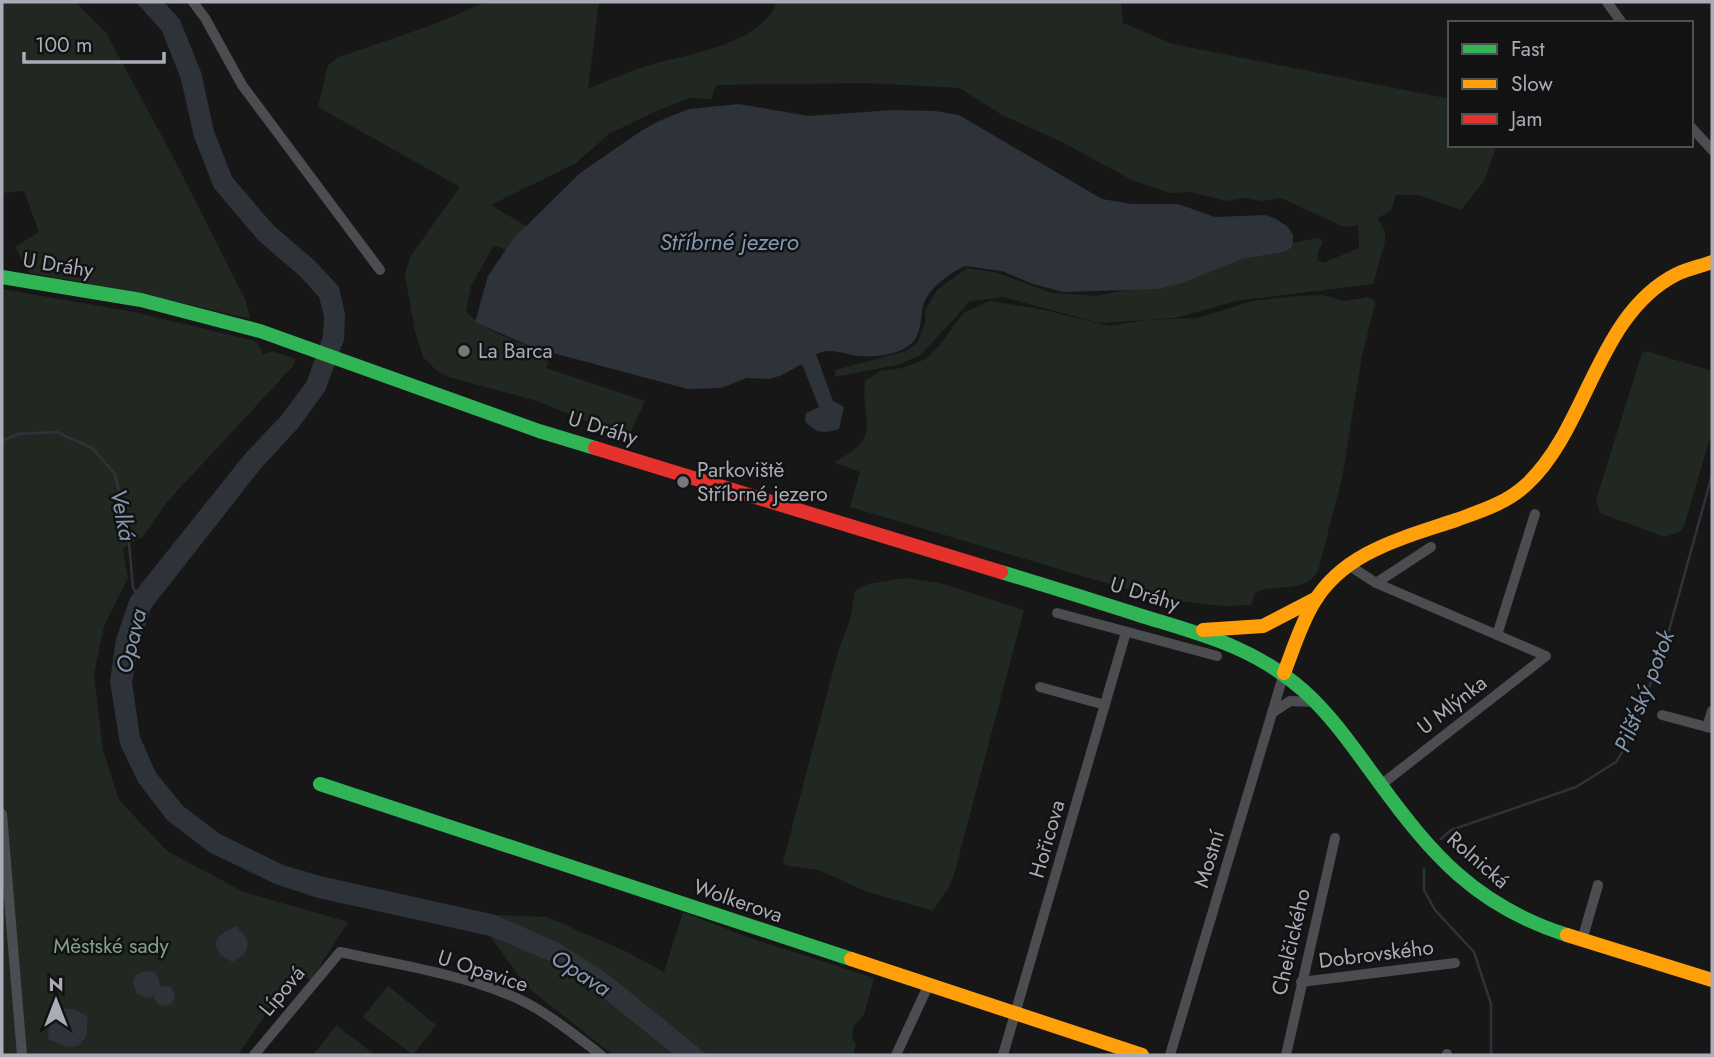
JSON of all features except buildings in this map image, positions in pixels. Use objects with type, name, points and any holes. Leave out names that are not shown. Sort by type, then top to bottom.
[{"type":"street","points":[[193,2],[243,85],[380,270]]},
{"type":"street","points":[[1607,2],[1621,21]]},
{"type":"street","points":[[1693,129],[1712,150]]},
{"type":"street","name":"U Dráhy","points":[[2,277],[141,300],[266,333],[539,431],[1190,630],[1244,650],[1284,673],[1317,598],[1347,564],[1365,552],[1490,508],[1510,498],[1531,480],[1557,447],[1602,358],[1627,318],[1655,288],[1693,267],[1712,262]]},
{"type":"street","points":[[1347,564],[1376,583],[1497,635],[1535,514]]},
{"type":"street","points":[[1376,583],[1431,547]]},
{"type":"street","name":"U Dráhy","points":[[1190,630],[1252,629],[1269,624],[1317,598]]},
{"type":"street","points":[[1057,613],[1217,656]]},
{"type":"street","name":"Hořicova","points":[[1003,1055],[1126,632]]},
{"type":"street","name":"U Mlýnka","points":[[1382,784],[1546,656],[1497,635]]},
{"type":"street","name":"Rolnická","points":[[1284,673],[1338,726],[1431,849],[1478,893],[1516,916],[1542,927],[1712,980]]},
{"type":"street","name":"Mostní","points":[[1170,1055],[1284,673]]},
{"type":"street","points":[[1040,687],[1105,705]]},
{"type":"street","points":[[1272,713],[1290,701],[1316,702]]},
{"type":"street","points":[[1662,715],[1710,727],[1712,711]]},
{"type":"street","name":"Wolkerova","points":[[320,784],[1142,1055]]},
{"type":"street","points":[[2,814],[22,1055]]},
{"type":"street","name":"Chelčického","points":[[1286,1055],[1335,838]]},
{"type":"street","points":[[1582,940],[1598,885]]},
{"type":"street","name":"Lípová","points":[[254,1055],[340,952]]},
{"type":"street","name":"U Opavice","points":[[340,952],[470,982],[508,994],[557,1020],[601,1055]]},
{"type":"street","name":"Dobrovského","points":[[1301,982],[1455,963]]},
{"type":"street","points":[[896,1055],[928,986]]},
{"type":"green space","points":[[2,2],[75,2],[105,31],[246,301],[250,319],[140,293],[29,273],[15,247],[39,232],[24,191],[2,193]]},
{"type":"green space","points":[[486,2],[599,2],[588,89],[643,67],[699,53],[738,39],[768,17],[777,2],[1121,2],[1123,23],[1173,44],[1448,99],[1448,147],[1496,147],[1484,181],[1461,210],[1419,195],[1396,195],[1391,211],[1377,218],[1385,231],[1385,241],[1373,284],[1236,301],[1175,318],[1148,320],[1198,318],[1252,301],[1296,296],[1323,295],[1345,301],[1368,297],[1375,303],[1362,356],[1342,478],[1318,571],[1303,583],[1260,591],[1255,594],[1251,605],[1222,606],[1160,599],[850,507],[860,472],[834,462],[860,445],[865,436],[865,381],[880,371],[902,368],[926,359],[963,313],[990,301],[1044,310],[1109,326],[1146,320],[1099,323],[1003,297],[970,301],[921,355],[897,365],[835,377],[835,370],[906,351],[917,343],[926,321],[925,311],[937,290],[967,268],[998,273],[1052,293],[1096,296],[1194,277],[1242,259],[1284,252],[1293,243],[1318,238],[1323,242],[1317,260],[1323,263],[1359,248],[1358,225],[1344,227],[1281,198],[1227,201],[1190,192],[1170,193],[1132,180],[1062,142],[1002,115],[960,88],[867,83],[716,85],[711,99],[690,98],[654,112],[609,134],[576,163],[491,205],[526,226],[506,250],[494,245],[471,286],[466,312],[495,332],[552,353],[546,368],[645,401],[628,438],[537,401],[449,377],[436,370],[423,357],[415,331],[405,275],[410,257],[460,187],[318,107],[328,65],[339,57],[432,25]]},
{"type":"green space","name":"Městské sady","points":[[2,289],[134,312],[255,341],[262,355],[272,351],[296,359],[293,366],[166,503],[142,538],[123,549],[128,578],[104,626],[94,674],[103,750],[119,800],[167,851],[244,892],[348,922],[311,980],[303,976],[281,1005],[275,1001],[238,1055],[2,1055]]},
{"type":"green space","points":[[1646,351],[1712,371],[1712,431],[1684,526],[1679,532],[1665,537],[1600,513],[1596,500],[1642,353]]},
{"type":"green space","points":[[906,578],[940,583],[1024,610],[955,871],[950,885],[933,911],[865,891],[819,870],[785,865],[783,862],[838,652],[850,620],[855,591],[868,584]]},
{"type":"green space","points":[[683,912],[750,938],[874,978],[864,1015],[853,1027],[852,1037],[856,1045],[853,1055],[708,1055],[605,972],[559,943],[496,915],[547,917],[625,951],[664,972]]},
{"type":"green space","points":[[490,936],[549,961],[593,990],[674,1055],[613,1055],[527,987]]},
{"type":"green space","points":[[388,986],[436,1025],[413,1055],[363,1017]]},
{"type":"green space","points":[[337,1025],[341,1029],[375,1055],[313,1055]]},
{"type":"water","name":"Opava","points":[[136,2],[164,2],[180,20],[201,72],[214,131],[232,177],[274,226],[315,261],[339,287],[345,314],[344,340],[325,391],[151,608],[139,644],[132,682],[140,737],[156,773],[183,806],[220,834],[283,865],[324,877],[496,915],[559,943],[605,972],[708,1055],[674,1055],[593,990],[549,961],[490,936],[318,898],[275,884],[209,852],[167,820],[138,782],[120,744],[110,682],[116,639],[130,598],[245,454],[282,415],[307,381],[323,336],[324,316],[319,297],[300,276],[259,241],[214,188],[194,137],[181,79],[162,31]]},
{"type":"water","name":"Stříbrné jezero","points":[[739,104],[808,116],[894,110],[935,111],[959,115],[1102,199],[1132,204],[1178,204],[1215,217],[1265,215],[1288,227],[1293,235],[1293,243],[1291,248],[1284,252],[1242,259],[1179,284],[1158,289],[1063,292],[1033,284],[1002,271],[965,266],[944,278],[932,290],[924,304],[916,337],[905,348],[890,354],[873,356],[834,351],[816,354],[833,401],[844,407],[839,429],[828,432],[816,430],[805,421],[806,413],[819,407],[802,364],[770,379],[747,378],[721,388],[688,389],[534,348],[475,322],[488,276],[513,239],[580,173],[659,121],[689,109]]},
{"type":"water","points":[[236,926],[248,944],[245,952],[232,962],[220,954],[216,942],[220,935]]},
{"type":"water","points":[[143,971],[154,972],[160,986],[171,987],[175,995],[172,1004],[161,1006],[154,996],[146,998],[137,994],[133,982],[136,975]]},
{"type":"water","points":[[63,1008],[77,1010],[88,1018],[86,1035],[82,1042],[73,1047],[48,1039],[51,1017]]},
{"type":"waterway","name":"Velká","points":[[2,441],[18,434],[57,432],[92,448],[115,474],[128,533],[136,594]]},
{"type":"waterway","name":"Pilšťský potok","points":[[1441,839],[1451,830],[1576,787],[1616,762],[1626,746],[1663,652],[1712,475]]},
{"type":"waterway","name":"Pilšťský potok","points":[[1424,869],[1424,890],[1435,910],[1474,952],[1491,1004],[1491,1055]]},
{"type":"traffic: fast","points":[[2,277],[141,300],[260,331],[539,431],[595,448]]},
{"type":"traffic: fast","points":[[1001,572],[1207,636],[1266,663],[1304,691],[1325,712],[1398,808],[1459,875],[1507,909],[1567,935]]},
{"type":"traffic: fast","points":[[320,784],[851,959]]},
{"type":"traffic: slow","points":[[1284,673],[1300,629],[1313,604],[1341,571],[1376,549],[1484,510],[1519,491],[1548,460],[1565,433],[1610,343],[1628,316],[1650,292],[1677,274],[1712,262]]},
{"type":"traffic: slow","points":[[1203,630],[1263,626],[1317,598]]},
{"type":"traffic: slow","points":[[1567,935],[1712,980]]},
{"type":"traffic: slow","points":[[851,959],[1142,1055]]},
{"type":"traffic: jam","points":[[595,448],[1001,572]]},
{"type":"place","name":"La Barca","points":[[464,351]]},
{"type":"place","name":"Parkoviště Stříbrné jezero","points":[[683,482]]}]
